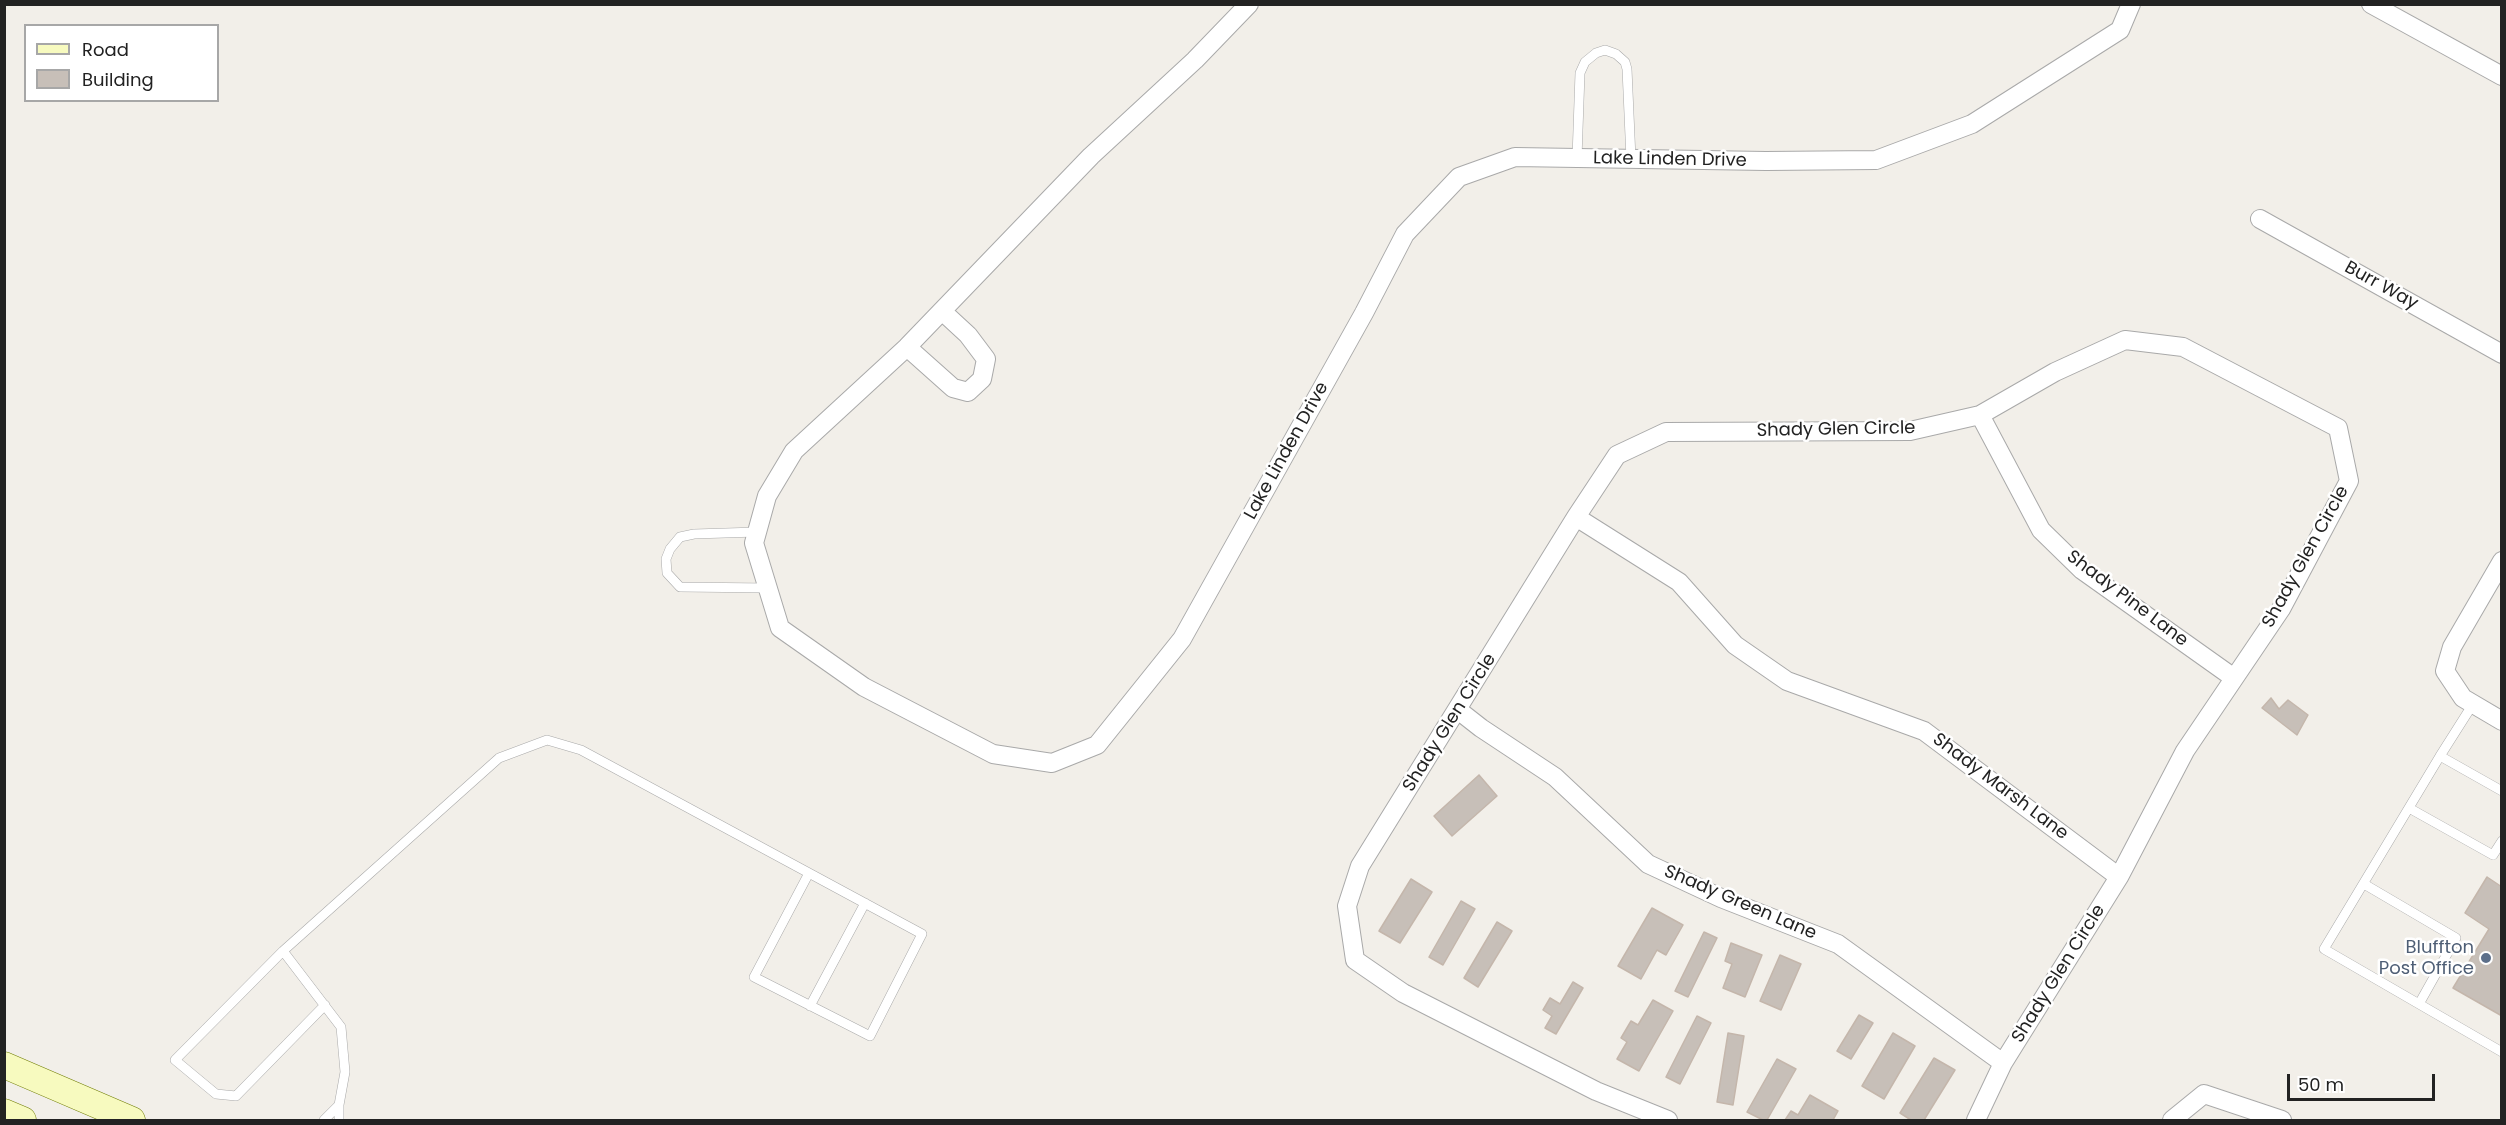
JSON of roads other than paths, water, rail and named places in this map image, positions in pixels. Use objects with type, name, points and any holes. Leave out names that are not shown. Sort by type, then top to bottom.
[{"type":"main road","points":[[4,1065],[132,1120]]},
{"type":"main road","points":[[4,1112],[23,1120]]},
{"type":"street","name":"Lake Linden Drive","points":[[1249,4],[1195,60],[1091,156],[907,347],[794,451],[767,496],[754,543],[780,628],[864,687],[993,754],[1052,764],[1097,745],[1182,639],[1364,313],[1405,234],[1459,177],[1515,157],[1876,160],[1972,123],[2120,30],[2131,4]]},
{"type":"street","points":[[2371,4],[2502,76]]},
{"type":"street","name":"Burr Way","points":[[2260,219],[2502,354]]},
{"type":"street","points":[[907,347],[952,388],[968,392],[982,379],[986,359],[968,335],[942,311]]},
{"type":"street","name":"Shady Glen Circle","points":[[1668,1120],[1596,1091],[1414,999],[1355,960],[1347,906],[1360,866],[1576,517],[1617,455],[1666,432],[1910,431],[1980,415],[2055,372],[2125,340],[2183,346],[2338,428],[2349,481],[2281,609],[2185,751],[2119,877],[2003,1064],[1976,1120]]},
{"type":"street","name":"Shady Pine Lane","points":[[1980,415],[2041,530],[2082,570],[2234,678]]},
{"type":"street","name":"Shady Marsh Lane","points":[[1576,517],[1679,582],[1736,645],[1786,681],[1924,730],[2119,877]]},
{"type":"street","points":[[2502,561],[2452,647],[2445,671],[2463,699],[2502,721]]},
{"type":"street","name":"Shady Green Lane","points":[[1458,710],[1555,777],[1648,864],[1721,898],[1838,944],[2003,1064]]},
{"type":"street","points":[[2172,1120],[2204,1094],[2282,1120]]},
{"type":"lane","points":[[1577,158],[1580,73],[1585,62],[1596,53],[1605,50],[1616,54],[1625,62],[1627,69],[1631,159]]},
{"type":"lane","points":[[757,532],[694,534],[680,537],[670,549],[666,559],[667,573],[680,587],[768,588]]},
{"type":"lane","points":[[2473,704],[2324,949],[2502,1052]]},
{"type":"lane","points":[[325,1005],[236,1096],[216,1094],[175,1060],[284,951],[499,758],[547,740],[581,750],[865,903],[922,934],[870,1036],[754,977],[809,873]]},
{"type":"lane","points":[[2440,756],[2502,792]]},
{"type":"lane","points":[[2409,808],[2493,855],[2502,841]]},
{"type":"lane","points":[[2364,884],[2456,938],[2419,1004]]},
{"type":"lane","points":[[810,1006],[865,903]]},
{"type":"lane","points":[[284,951],[341,1027],[345,1072],[339,1105],[339,1120]]},
{"type":"lane","points":[[324,1120],[339,1105]]},
{"type":"place","name":"Bluffton Post Office","points":[[2486,958]]}]
